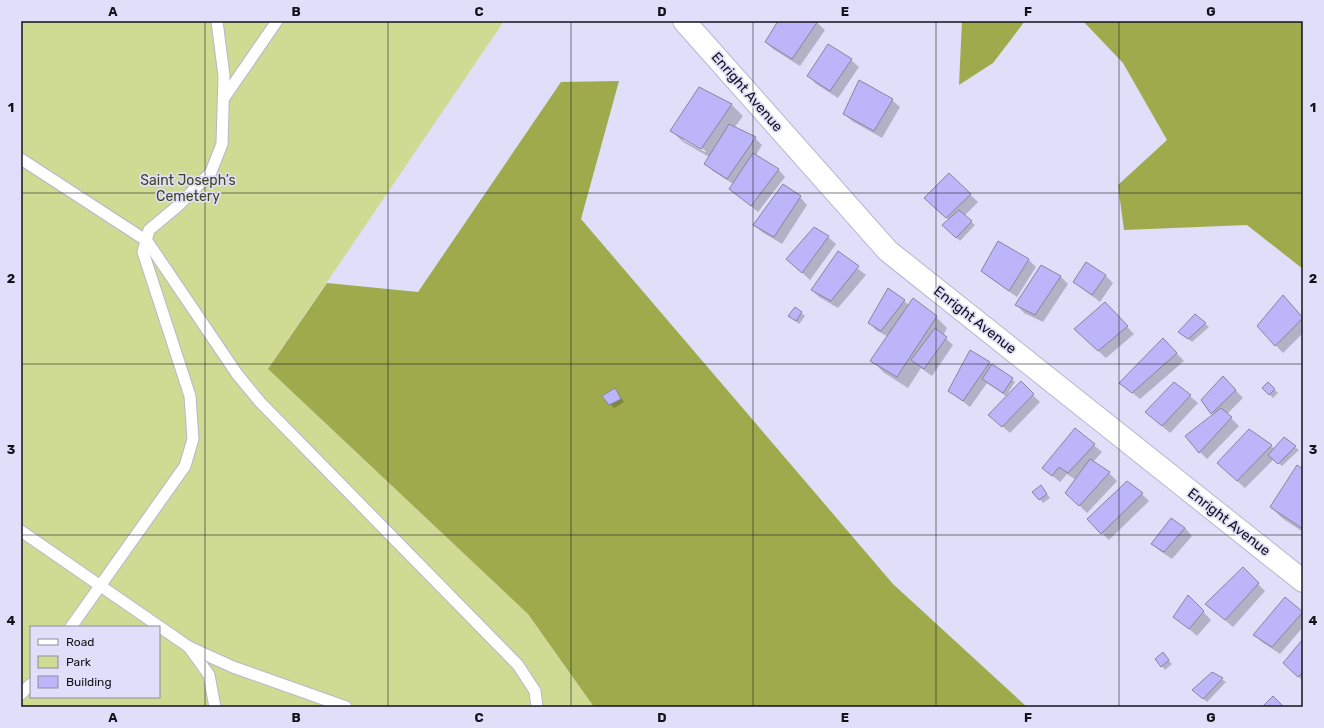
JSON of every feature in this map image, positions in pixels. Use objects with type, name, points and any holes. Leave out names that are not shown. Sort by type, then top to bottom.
[{"type":"street","name":"Enright Avenue","points":[[684,21],[888,251],[1303,581]]},
{"type":"lane","points":[[72,626],[184,466],[193,439],[190,396],[144,252],[149,230],[179,205],[211,172],[222,144],[224,76],[217,21]]},
{"type":"lane","points":[[224,98],[277,21]]},
{"type":"lane","points":[[21,160],[146,240],[238,374],[260,402],[518,664],[535,691],[537,707]]},
{"type":"lane","points":[[21,531],[158,626]]},
{"type":"lane","points":[[160,627],[189,647],[233,667],[346,707]]},
{"type":"lane","points":[[189,647],[209,675],[215,707]]},
{"type":"lane","points":[[21,694],[30,685]]},
{"type":"green space","name":"Saint Joseph’s Cemetery","points":[[21,21],[504,21],[268,369],[528,614],[594,707],[21,707]]},
{"type":"green space","points":[[962,21],[1025,21],[993,63],[959,85]]},
{"type":"green space","points":[[1083,21],[1303,21],[1303,269],[1247,225],[1124,230],[1118,185],[1167,140],[1123,63]]},
{"type":"green space","points":[[619,81],[581,219],[893,584],[1027,707],[594,707],[528,614],[268,369],[327,283],[418,292],[561,82]]},
{"type":"building","points":[[778,21],[818,21],[792,59],[765,42]]},
{"type":"building","points":[[828,44],[852,59],[830,91],[807,76]]},
{"type":"building","points":[[859,80],[893,99],[874,131],[843,114]]},
{"type":"building","points":[[699,87],[732,104],[701,149],[670,131]]},
{"type":"building","points":[[729,124],[756,137],[727,179],[704,164]]},
{"type":"building","points":[[753,153],[779,169],[751,206],[729,189]]},
{"type":"building","points":[[949,173],[971,194],[946,218],[924,198]]},
{"type":"building","points":[[783,184],[801,196],[774,237],[753,225]]},
{"type":"building","points":[[959,210],[972,221],[956,238],[942,225]]},
{"type":"building","points":[[814,227],[829,236],[802,273],[786,259]]},
{"type":"building","points":[[998,241],[1029,259],[1009,291],[981,271]]},
{"type":"building","points":[[838,251],[859,266],[831,301],[811,290]]},
{"type":"building","points":[[1086,262],[1106,275],[1092,295],[1073,282]]},
{"type":"building","points":[[1041,265],[1061,276],[1035,315],[1015,305]]},
{"type":"building","points":[[888,288],[905,300],[881,331],[868,323]]},
{"type":"building","points":[[1283,295],[1303,318],[1275,346],[1257,326]]},
{"type":"building","points":[[913,298],[937,316],[897,377],[870,361]]},
{"type":"building","points":[[1105,302],[1128,326],[1098,351],[1074,329]]},
{"type":"building","points":[[795,307],[802,312],[796,321],[788,316]]},
{"type":"building","points":[[1195,314],[1206,323],[1188,339],[1178,332]]},
{"type":"building","points":[[935,328],[947,337],[924,369],[911,360]]},
{"type":"building","points":[[1163,338],[1177,353],[1132,393],[1119,383]]},
{"type":"building","points":[[970,350],[990,362],[963,401],[948,391]]},
{"type":"building","points":[[992,364],[1013,378],[1003,393],[982,379]]},
{"type":"building","points":[[1223,376],[1236,390],[1211,414],[1201,400]]},
{"type":"building","points":[[1021,381],[1034,394],[1002,427],[988,415]]},
{"type":"building","points":[[1174,382],[1191,395],[1162,426],[1145,412]]},
{"type":"building","points":[[1268,382],[1275,389],[1269,395],[1262,388]]},
{"type":"building","points":[[615,388],[621,399],[609,405],[602,396]]},
{"type":"building","points":[[1221,408],[1232,417],[1199,453],[1185,436]]},
{"type":"building","points":[[1075,428],[1095,444],[1068,473],[1059,467],[1052,476],[1042,468]]},
{"type":"building","points":[[1249,429],[1272,445],[1237,481],[1217,463]]},
{"type":"building","points":[[1284,437],[1296,446],[1278,464],[1268,455]]},
{"type":"building","points":[[1090,459],[1110,472],[1079,506],[1065,493]]},
{"type":"building","points":[[1297,465],[1303,469],[1303,529],[1270,507]]},
{"type":"building","points":[[1127,481],[1143,493],[1101,534],[1087,519]]},
{"type":"building","points":[[1041,485],[1047,494],[1039,500],[1032,492]]},
{"type":"building","points":[[1171,518],[1185,528],[1164,552],[1151,544]]},
{"type":"building","points":[[1243,567],[1259,583],[1225,620],[1205,604]]},
{"type":"building","points":[[1188,595],[1204,611],[1189,629],[1173,617]]},
{"type":"building","points":[[1285,597],[1303,612],[1272,647],[1253,635]]},
{"type":"building","points":[[1303,639],[1303,672],[1298,677],[1283,663]]},
{"type":"building","points":[[1163,652],[1169,660],[1161,667],[1155,659]]},
{"type":"building","points":[[1212,672],[1223,678],[1203,699],[1192,690]]},
{"type":"building","points":[[1273,696],[1284,707],[1262,707]]}]
